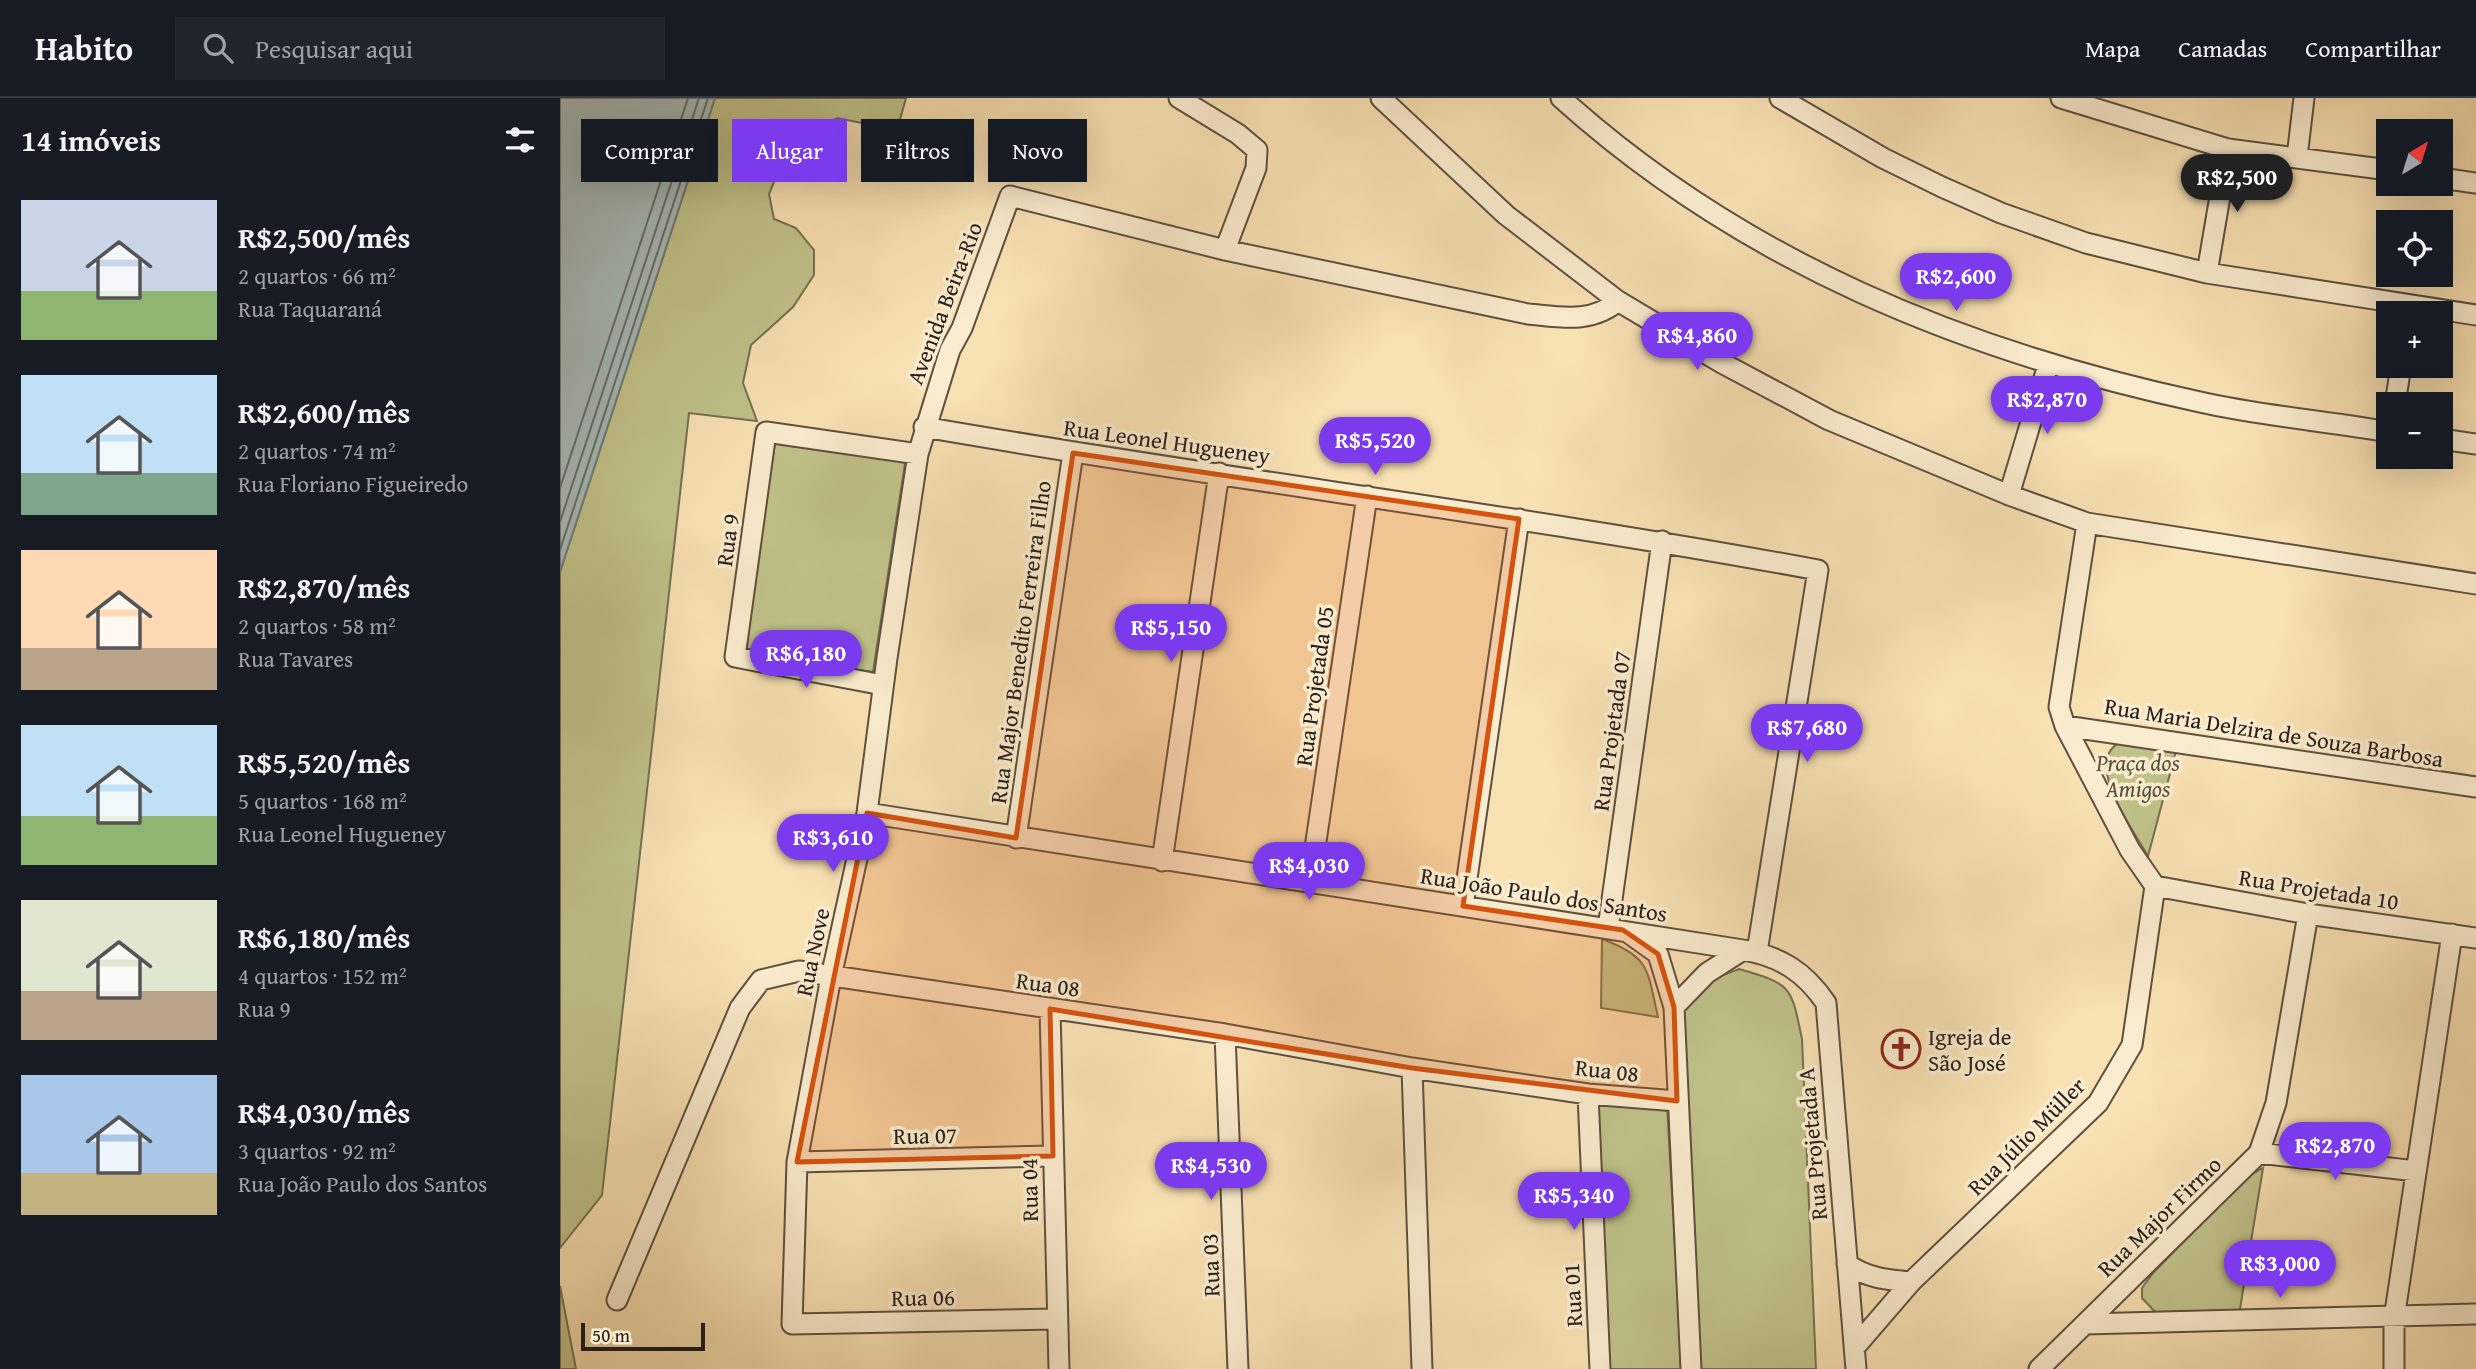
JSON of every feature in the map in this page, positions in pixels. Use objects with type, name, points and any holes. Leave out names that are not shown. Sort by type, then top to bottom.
[{"type":"street","points":[[1179,98],[1238,134],[1257,150],[1256,168],[1225,250],[1528,314],[1593,317],[1618,301]]},
{"type":"street","points":[[1381,98],[1506,215],[1618,301],[1722,363],[1829,420],[2008,495],[2087,523],[2476,584]]},
{"type":"street","points":[[1561,98],[1642,164],[1721,217],[1866,297],[1950,332],[2048,365],[2204,403],[2376,430]]},
{"type":"street","points":[[1780,98],[1883,158],[2001,214],[2086,243],[2207,273],[2376,304]]},
{"type":"street","points":[[2061,98],[2228,149],[2376,168]]},
{"type":"street","points":[[2297,156],[2304,98]]},
{"type":"street","points":[[2207,273],[2228,149]]},
{"type":"street","points":[[2454,179],[2476,183]]},
{"type":"street","name":"Avenida Beira-Rio","points":[[924,427],[1010,196],[1225,250]]},
{"type":"street","points":[[2453,313],[2476,315]]},
{"type":"street","points":[[2008,495],[2048,365]]},
{"type":"street","name":"Rua Leonel Hugueney","points":[[924,427],[1073,453],[1662,541],[1818,570],[1750,951]]},
{"type":"street","name":"Rua Nove","points":[[792,1324],[797,1161],[831,977],[867,813],[883,685],[924,427]]},
{"type":"street","name":"Rua 9","points":[[883,685],[735,656],[766,432],[918,454]]},
{"type":"street","points":[[2453,441],[2476,444]]},
{"type":"street","name":"Rua Major Benedito Ferreira Filho","points":[[1016,838],[1073,453]]},
{"type":"street","points":[[1162,861],[1219,473]]},
{"type":"street","name":"Rua Projetada 05","points":[[1310,882],[1367,496]]},
{"type":"street","points":[[1463,906],[1519,519]]},
{"type":"street","points":[[2087,523],[2059,707],[2065,726],[2130,850],[2155,886]]},
{"type":"street","name":"Rua Projetada 07","points":[[1616,929],[1662,541]]},
{"type":"street","name":"Rua Maria Delzira de Souza Barbosa","points":[[2065,726],[2476,787]]},
{"type":"street","name":"Rua João Paulo dos Santos","points":[[867,813],[1750,951]]},
{"type":"street","name":"Rua Projetada 10","points":[[2155,886],[2308,914],[2476,937]]},
{"type":"street","name":"Rua Júlio Müller","points":[[1855,1347],[1911,1282],[2098,1103],[2132,1045],[2155,886]]},
{"type":"street","name":"Rua Major Firmo","points":[[2039,1369],[2259,1153],[2276,1103],[2308,914]]},
{"type":"street","points":[[1616,929],[1658,954],[1674,1007],[1691,1369]]},
{"type":"street","points":[[2394,1369],[2394,1319],[2452,934]]},
{"type":"street","points":[[1674,1007],[1707,973],[1750,951]]},
{"type":"street","name":"Rua Projetada A","points":[[1750,951],[1799,971],[1812,982],[1826,1003],[1856,1369]]},
{"type":"street","name":"Rua 08","points":[[617,1300],[740,1008],[761,980],[799,971],[1225,1034],[1412,1068],[1588,1094],[1677,1101]]},
{"type":"street","name":"Rua 04","points":[[1050,1009],[1059,1369]]},
{"type":"street","name":"Rua 03","points":[[1225,1034],[1238,1369]]},
{"type":"street","points":[[1412,1068],[1422,1369]]},
{"type":"street","name":"Rua 01","points":[[1588,1094],[1600,1369]]},
{"type":"street","points":[[2259,1153],[2416,1171]]},
{"type":"street","name":"Rua 07","points":[[797,1161],[1053,1156]]},
{"type":"street","points":[[1847,1264],[1878,1279],[1911,1282]]},
{"type":"street","points":[[2085,1324],[2394,1319],[2476,1314]]},
{"type":"street","name":"Rua 06","points":[[792,1324],[1056,1319]]},
{"type":"highlighted area","points":[[1073,453],[1519,519],[1463,906],[1623,930],[1658,954],[1674,1007],[1677,1101],[1412,1068],[1050,1009],[1053,1156],[797,1162],[867,813],[1016,838]]},
{"type":"green space","points":[[715,98],[906,98],[900,119],[861,119],[861,123],[837,118],[732,119],[732,182],[774,182],[769,194],[774,219],[796,228],[814,250],[814,275],[793,307],[751,345],[743,383],[757,421],[689,413],[602,1195],[560,1248],[560,572],[688,182],[718,182],[718,119],[708,119]]},
{"type":"green space","points":[[776,437],[906,457],[873,672],[743,651]]},
{"type":"green space","name":"Praça dos Amigos","points":[[2121,742],[2176,751],[2148,856],[2123,814],[2108,779],[2106,764],[2110,751]]},
{"type":"green space","points":[[1602,939],[1630,952],[1644,967],[1658,1017],[1601,1008]]},
{"type":"green space","points":[[1739,969],[1770,979],[1786,990],[1795,1008],[1802,1039],[1816,1369],[1694,1369],[1681,1008],[1702,983]]},
{"type":"green space","points":[[1593,1098],[1667,1106],[1682,1369],[1606,1369]]},
{"type":"green space","points":[[2263,1168],[2239,1315],[2159,1316],[2142,1298],[2142,1288],[2153,1273],[2247,1177]]},
{"type":"green space","points":[[560,1286],[576,1369],[560,1369]]},
{"type":"water","points":[[560,98],[715,98],[708,119],[581,119],[581,182],[688,182],[560,572]]},
{"type":"place","name":"Igreja de São José","points":[[1901,1049]]}]
